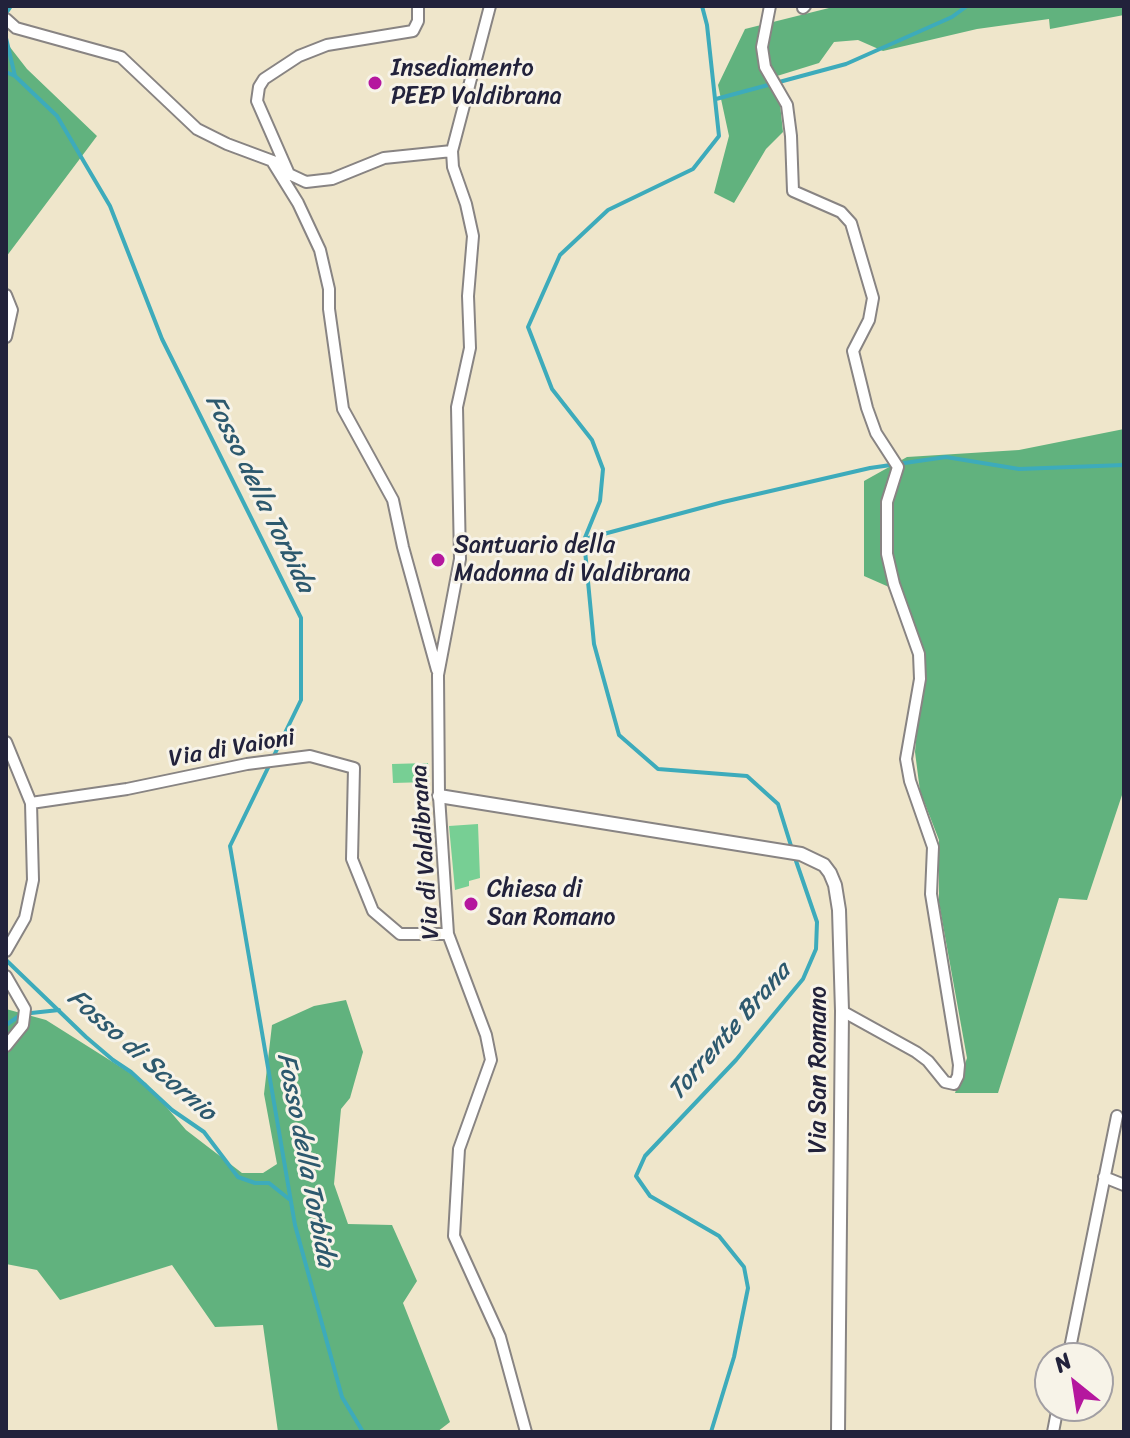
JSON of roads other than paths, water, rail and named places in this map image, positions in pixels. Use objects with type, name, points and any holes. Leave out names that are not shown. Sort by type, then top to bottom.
[{"type":"street","name":"Via di Valdibrana","points":[[418,6],[416,27],[410,33],[327,45],[299,56],[264,79],[257,101],[278,163],[320,250],[329,289],[343,409],[393,500],[438,675]]},
{"type":"street","name":"Via di Valdibrana","points":[[490,6],[452,151],[453,167],[473,236],[468,296],[470,348],[457,407],[460,559],[438,675],[439,796],[448,934],[486,1035],[491,1060],[459,1149],[454,1236],[500,1337],[526,1432]]},
{"type":"street","points":[[770,6],[762,47],[765,67],[787,105],[793,191],[841,212],[851,223],[873,298],[869,320],[853,351],[876,433],[898,467],[887,502],[887,554],[894,584],[919,654],[920,679],[906,759],[910,781],[933,847],[931,894],[959,1065],[954,1084],[945,1082],[916,1052],[842,1011]]},
{"type":"street","points":[[6,19],[16,28],[121,57],[197,129],[278,163],[296,180],[315,182],[350,173],[384,158],[452,151]]},
{"type":"street","points":[[6,295],[12,310],[6,337]]},
{"type":"street","points":[[6,742],[31,803],[33,880],[25,918],[6,951]]},
{"type":"street","name":"Via di Vaioni","points":[[31,803],[127,789],[247,764],[310,756],[354,768],[352,859],[373,911],[400,934],[448,934]]},
{"type":"street","name":"Via San Romano","points":[[439,796],[801,854],[824,865],[835,885],[842,1011],[838,1432]]},
{"type":"street","points":[[6,976],[25,1009],[23,1025],[6,1046]]},
{"type":"street","points":[[1071,1342],[1117,1116]]},
{"type":"street","points":[[1104,1177],[1124,1185]]},
{"type":"waterway","points":[[6,28],[7,12],[11,6]]},
{"type":"waterway","name":"Torrente Brana","points":[[702,6],[707,25],[719,136],[693,169],[608,210],[560,255],[528,327],[552,389],[592,440],[603,469],[600,501],[584,540],[594,644],[619,735],[658,769],[747,776],[778,804],[792,849]]},
{"type":"waterway","points":[[716,99],[846,64],[952,17],[967,6]]},
{"type":"waterway","points":[[6,38],[15,76]]},
{"type":"waterway","name":"Fosso della Torbida","points":[[6,72],[15,76],[57,116],[110,206],[162,339],[301,618],[301,700],[230,846],[295,1225],[342,1397],[363,1432]]},
{"type":"waterway","points":[[585,539],[723,502],[870,468],[946,457],[1019,469],[1124,465]]},
{"type":"waterway","name":"Torrente Brana","points":[[711,1432],[734,1357],[748,1288],[744,1267],[719,1236],[650,1196],[636,1176],[645,1156],[736,1060],[803,979],[816,949],[817,922],[795,858]]},
{"type":"waterway","name":"Fosso di Scornio","points":[[6,960],[86,1037],[131,1072],[172,1110],[204,1132],[238,1177],[255,1183],[269,1183],[289,1199]]},
{"type":"waterway","points":[[6,1025],[22,1014],[59,1010]]},
{"type":"place","name":"Insediamento PEEP Valdibrana","points":[[375,83]]},
{"type":"place","name":"Santuario della Madonna di Valdibrana","points":[[438,560]]},
{"type":"place","name":"Chiesa di San Romano","points":[[471,904]]}]
